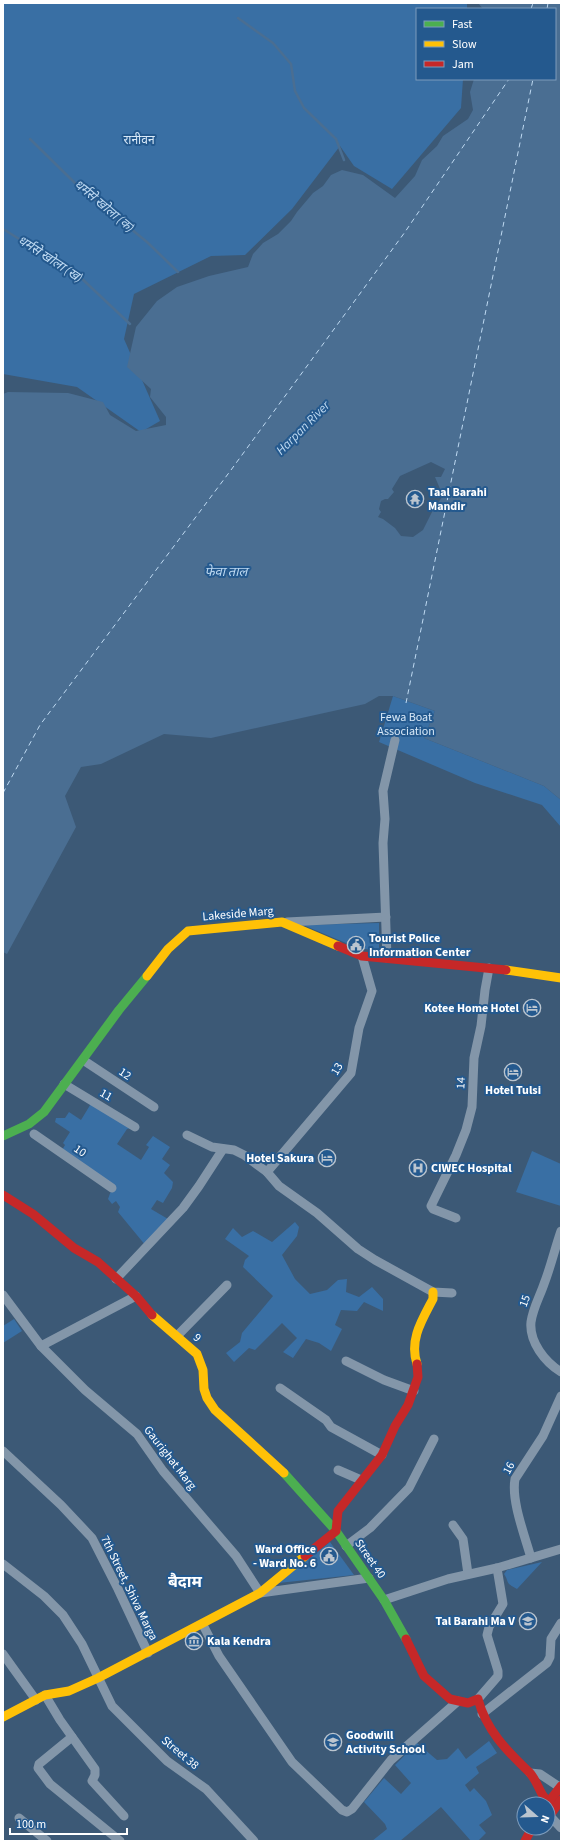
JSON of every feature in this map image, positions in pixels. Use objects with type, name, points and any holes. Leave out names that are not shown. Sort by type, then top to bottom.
[{"type":"street","points":[[387,958],[383,791],[395,740]]},
{"type":"street","points":[[282,922],[386,917]]},
{"type":"street","name":"Lakeside Marg","points":[[3,1136],[29,1124],[44,1112],[119,1010],[168,949],[188,931],[282,922],[362,956],[489,968],[561,978]]},
{"type":"street","name":"13","points":[[267,1172],[351,1073],[359,1028],[372,991],[362,956]]},
{"type":"street","name":"14","points":[[456,1218],[431,1208],[436,1192],[456,1155],[466,1130],[472,1107],[474,1058],[481,1026],[489,968]]},
{"type":"street","name":"12","points":[[83,1060],[154,1108]]},
{"type":"street","name":"11","points":[[64,1084],[135,1127]]},
{"type":"street","name":"10","points":[[34,1134],[112,1188]]},
{"type":"street","points":[[187,1135],[212,1147],[234,1150],[244,1155],[267,1172],[279,1186],[317,1213],[358,1249],[374,1260],[433,1292],[452,1293]]},
{"type":"street","points":[[116,1279],[183,1208],[223,1149]]},
{"type":"street","name":"9","points":[[3,1195],[33,1214],[74,1248],[98,1262],[136,1296],[153,1316],[197,1354],[201,1362],[204,1388],[207,1398],[215,1410],[290,1478],[336,1531]]},
{"type":"street","name":"15","points":[[561,1231],[545,1283],[534,1311],[531,1329],[543,1357],[561,1372]]},
{"type":"street","points":[[177,1336],[227,1285]]},
{"type":"street","points":[[3,1717],[45,1695],[69,1691],[98,1678],[203,1625],[260,1593],[336,1531],[338,1511],[382,1455],[395,1426],[408,1405],[414,1391],[418,1377],[418,1367],[414,1355],[414,1340],[433,1299],[433,1292]]},
{"type":"street","name":"Gaurighat Marg","points":[[3,1295],[41,1346],[85,1390],[137,1434],[163,1471],[236,1556],[260,1593]]},
{"type":"street","points":[[41,1346],[136,1296]]},
{"type":"street","points":[[346,1361],[384,1380],[414,1391]]},
{"type":"street","points":[[280,1388],[326,1420],[331,1427],[382,1455]]},
{"type":"street","name":"16","points":[[531,1558],[517,1506],[514,1486],[515,1479],[543,1436],[561,1396]]},
{"type":"street","points":[[346,1546],[370,1528],[409,1488],[434,1439]]},
{"type":"street","name":"7th Street, Shiva Marga","points":[[3,1451],[62,1505],[92,1538],[148,1653]]},
{"type":"street","points":[[338,1470],[361,1480]]},
{"type":"street","points":[[453,1525],[463,1539],[468,1574]]},
{"type":"street","name":"Street 40","points":[[336,1531],[384,1600],[414,1652],[418,1666],[424,1676],[450,1699],[458,1701]]},
{"type":"street","points":[[384,1600],[468,1574],[497,1568],[561,1549]]},
{"type":"street","name":"Street 38","points":[[3,1564],[44,1596],[63,1615],[82,1644],[112,1706],[168,1761],[206,1789],[254,1841]]},
{"type":"street","points":[[203,1625],[227,1668],[292,1762],[337,1805],[347,1812],[352,1809],[391,1760],[458,1701],[468,1703],[478,1699],[498,1676],[498,1671],[487,1635],[489,1627],[503,1604],[497,1568]]},
{"type":"street","points":[[260,1593],[369,1578]]},
{"type":"street","points":[[482,1714],[546,1663],[550,1657],[551,1639],[561,1623]]},
{"type":"street","points":[[3,1654],[36,1700]]},
{"type":"street","points":[[45,1695],[95,1769],[95,1775],[92,1781],[124,1816]]},
{"type":"street","points":[[478,1699],[482,1714],[507,1751],[530,1773],[542,1796]]},
{"type":"street","points":[[72,1737],[38,1764],[38,1768],[50,1784],[120,1841]]},
{"type":"street","points":[[530,1773],[540,1774],[561,1787],[556,1796]]},
{"type":"street","points":[[19,1818],[47,1841]]},
{"type":"green space","name":"रानीवन","points":[[3,3],[467,3],[467,8],[416,8],[416,80],[463,80],[461,108],[392,189],[354,166],[340,146],[292,209],[245,255],[211,256],[134,294],[124,339],[160,421],[141,432],[77,387],[3,374]]},
{"type":"green space","name":"Fewa Boat Association","points":[[393,696],[435,711],[424,738],[544,786],[561,800],[561,827],[542,805],[475,783],[379,742]]},
{"type":"green space","points":[[379,923],[379,951],[358,948],[303,925]]},
{"type":"green space","points":[[92,1102],[135,1127],[127,1129],[117,1144],[141,1160],[149,1147],[146,1145],[153,1136],[170,1147],[162,1159],[170,1165],[164,1173],[173,1182],[172,1188],[163,1203],[157,1200],[151,1209],[168,1219],[146,1246],[118,1212],[120,1207],[116,1201],[112,1204],[108,1199],[112,1188],[61,1152],[65,1145],[63,1143],[70,1132],[55,1122],[56,1118],[65,1118],[69,1112],[81,1120]]},
{"type":"green space","points":[[532,1151],[561,1164],[561,1206],[516,1192]]},
{"type":"green space","points":[[295,1222],[299,1227],[297,1236],[282,1255],[295,1279],[310,1294],[327,1290],[338,1280],[347,1279],[346,1292],[359,1297],[372,1287],[383,1299],[383,1311],[364,1302],[357,1311],[341,1310],[335,1325],[342,1329],[331,1351],[319,1343],[306,1339],[293,1358],[283,1352],[297,1338],[282,1323],[255,1350],[249,1348],[234,1362],[226,1353],[240,1342],[242,1333],[273,1296],[243,1267],[245,1260],[249,1256],[225,1239],[233,1228],[242,1237],[253,1231],[272,1242]]},
{"type":"green space","points":[[14,1319],[22,1331],[3,1343],[3,1326]]},
{"type":"green space","points":[[330,1542],[354,1575],[278,1583]]},
{"type":"green space","points":[[542,1562],[517,1589],[509,1584],[504,1574],[507,1570]]},
{"type":"green space","points":[[489,1741],[497,1753],[476,1767],[479,1773],[465,1785],[470,1792],[474,1788],[486,1801],[492,1815],[479,1825],[486,1833],[478,1841],[471,1841],[441,1807],[400,1841],[372,1841],[387,1829],[385,1824],[364,1802],[384,1778],[401,1794],[411,1783],[395,1765],[417,1743],[437,1760],[447,1759],[458,1748],[466,1759]]},
{"type":"water","name":"फेवा ताल","points":[[478,3],[561,3],[561,800],[544,786],[424,738],[435,711],[393,696],[379,696],[365,704],[211,738],[164,734],[101,764],[81,767],[65,796],[76,827],[7,954],[3,952],[3,394],[8,392],[68,393],[103,402],[110,415],[136,431],[166,425],[166,417],[150,397],[151,389],[127,367],[136,327],[157,301],[177,287],[209,276],[248,267],[253,254],[263,243],[278,234],[291,221],[313,193],[323,186],[331,175],[342,170],[363,175],[395,198],[415,176],[422,160],[437,146],[443,136],[468,119],[473,110],[470,92],[474,80],[556,80],[556,8],[482,8]],"holes":[[[431,462],[445,469],[441,477],[435,477],[443,496],[434,508],[423,530],[413,537],[401,536],[395,528],[378,517],[381,512],[379,509],[381,501],[388,499],[394,492],[392,489],[400,476]]]},
{"type":"waterway","points":[[238,18],[273,43],[291,64],[295,91],[304,108],[336,139],[344,160]]},
{"type":"waterway","name":"धर्मसे खोला (क)","points":[[30,139],[77,185],[147,242],[178,272]]},
{"type":"waterway","name":"धर्मसे खोला (ख)","points":[[3,229],[79,276],[130,324]]},
{"type":"ferry route","points":[[531,8],[533,3]]},
{"type":"ferry route","points":[[547,8],[548,3]]},
{"type":"ferry route","points":[[3,793],[40,725],[231,470],[405,232],[508,80]]},
{"type":"ferry route","points":[[406,703],[533,80]]},
{"type":"traffic: fast","points":[[3,1136],[29,1124],[44,1112],[119,1010],[147,976]]},
{"type":"traffic: fast","points":[[284,1473],[336,1531],[384,1600],[406,1639]]},
{"type":"traffic: slow","points":[[147,976],[168,949],[188,931],[282,922],[338,946]]},
{"type":"traffic: slow","points":[[506,970],[561,978]]},
{"type":"traffic: slow","points":[[417,1364],[415,1355],[416,1338],[421,1322],[433,1299],[433,1292]]},
{"type":"traffic: slow","points":[[152,1315],[197,1354],[203,1370],[204,1389],[207,1398],[215,1410],[284,1473]]},
{"type":"traffic: slow","points":[[3,1717],[45,1695],[69,1691],[98,1678],[260,1593],[305,1556]]},
{"type":"traffic: jam","points":[[338,946],[362,956],[506,970]]},
{"type":"traffic: jam","points":[[3,1195],[33,1214],[74,1248],[98,1262],[136,1296],[152,1315]]},
{"type":"traffic: jam","points":[[305,1556],[336,1531],[338,1511],[382,1455],[395,1426],[408,1405],[418,1377],[417,1364]]},
{"type":"traffic: jam","points":[[406,1639],[424,1676],[450,1699],[468,1703],[478,1699],[486,1721],[498,1739],[531,1774],[543,1796]]},
{"type":"traffic: jam","points":[[553,1796],[561,1786]]},
{"type":"traffic: jam","points":[[556,1807],[561,1800]]},
{"type":"traffic: jam","points":[[525,1841],[528,1836]]},
{"type":"place","name":"Taal Barahi Mandir","points":[[415,499]]},
{"type":"place","name":"Tourist Police Information Center","points":[[356,945]]},
{"type":"place","name":"Kotee Home Hotel","points":[[532,1008]]},
{"type":"place","name":"Hotel Tulsi","points":[[513,1072]]},
{"type":"place","name":"Hotel Sakura","points":[[327,1158]]},
{"type":"place","name":"CIWEC Hospital","points":[[418,1168]]},
{"type":"place","name":"Ward Office - Ward No. 6","points":[[329,1556]]},
{"type":"place","name":"Tal Barahi Ma V","points":[[528,1621]]},
{"type":"place","name":"Kala Kendra","points":[[194,1641]]},
{"type":"place","name":"Goodwill Activity School","points":[[333,1742]]},
{"type":"district","name":"बैदाम","points":[[185,1582]]},
{"type":"water label","name":"Harpan River","points":[[303,428]]}]
